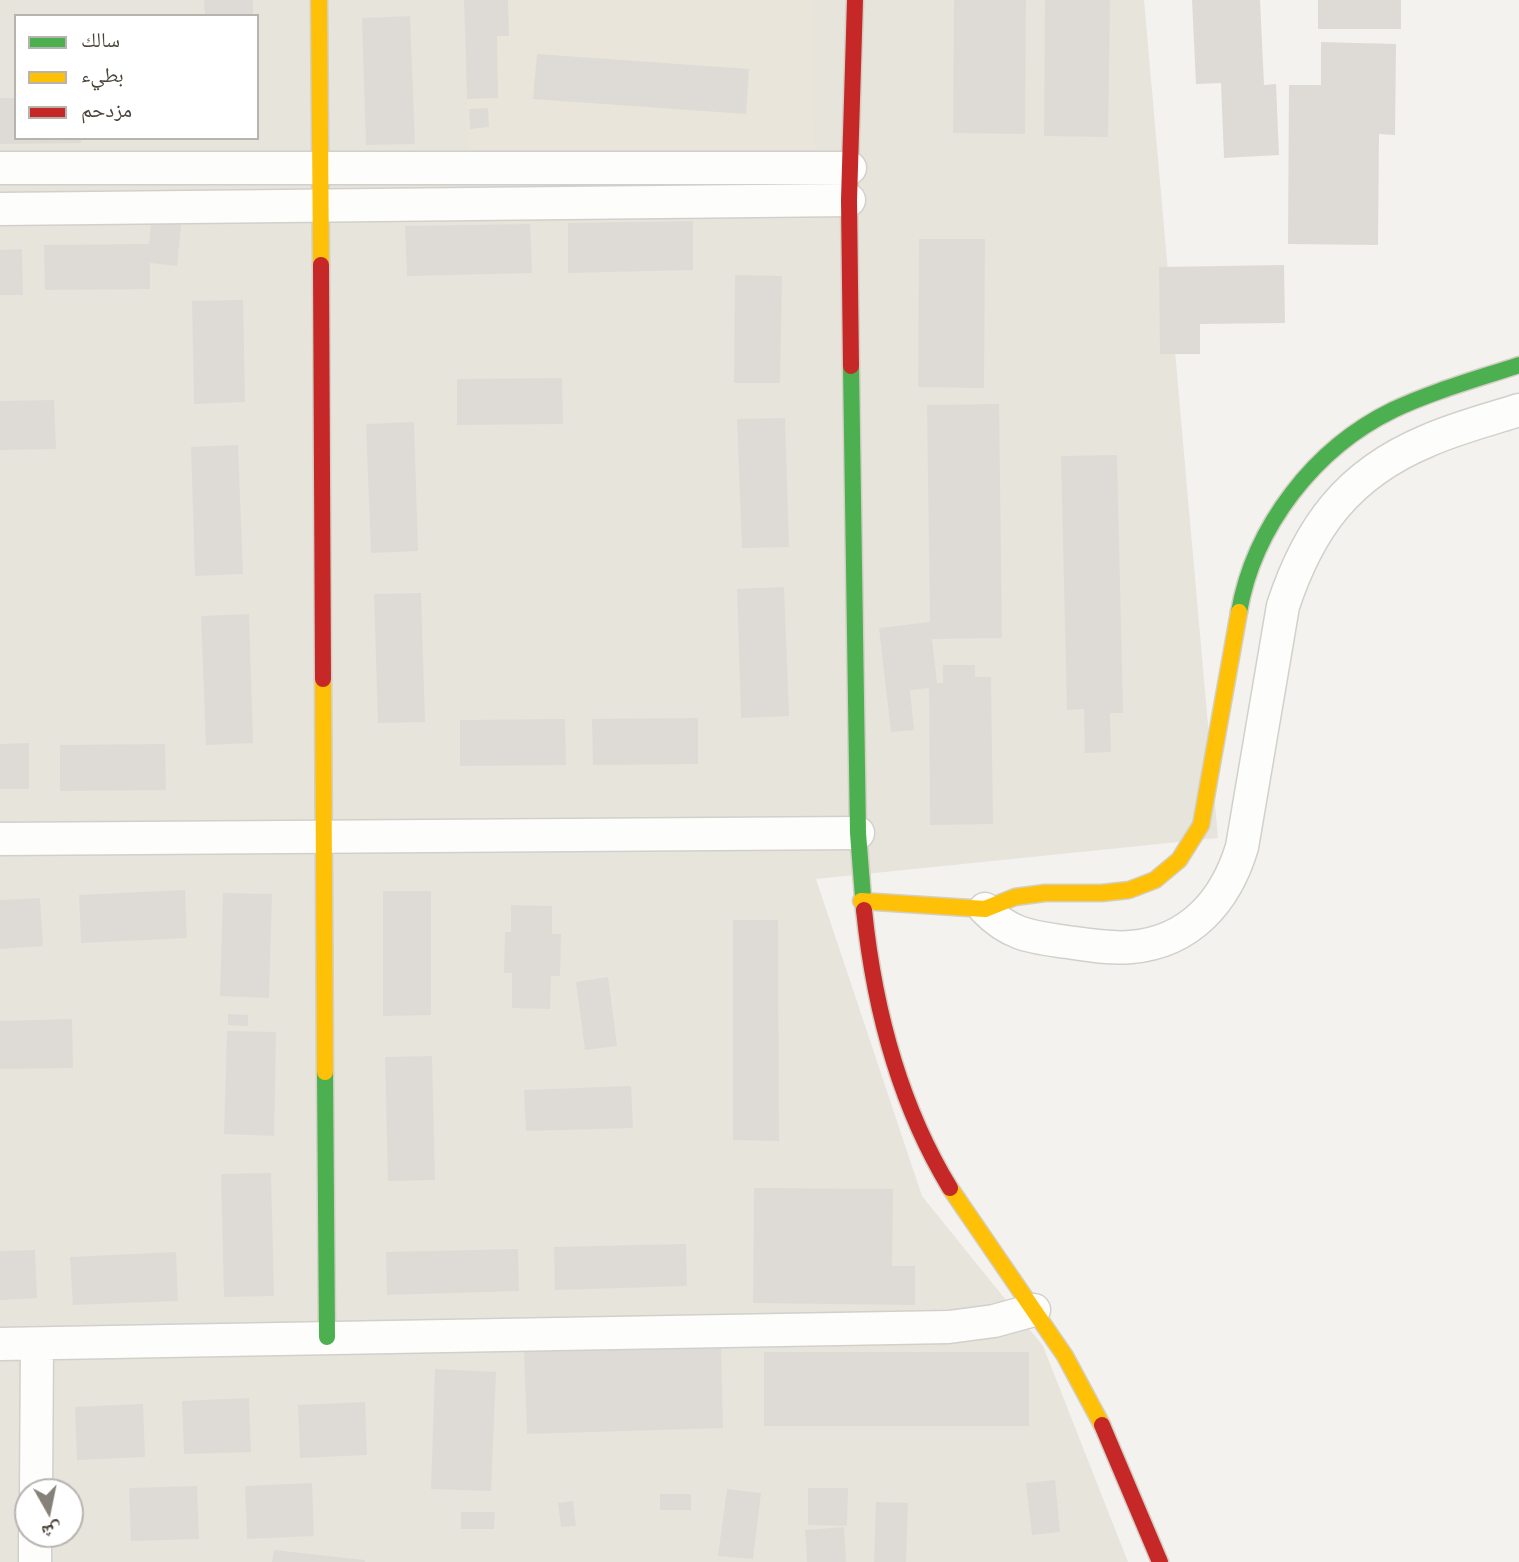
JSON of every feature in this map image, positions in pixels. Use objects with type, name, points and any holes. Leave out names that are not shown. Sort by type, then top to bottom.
[{"type":"street","points":[[318,0],[327,1337]]},
{"type":"street","points":[[855,0],[849,200],[858,832],[861,901],[871,974],[889,1046],[914,1116],[947,1182],[1059,1346],[1086,1393],[1160,1562]]},
{"type":"street","points":[[0,168],[850,168]]},
{"type":"street","points":[[0,209],[849,200]]},
{"type":"street","points":[[861,901],[985,909],[1023,895],[1111,894],[1130,891],[1166,873],[1192,843],[1201,825],[1243,588],[1264,536],[1287,498],[1309,472],[1334,449],[1380,418],[1421,398],[1519,365]]},
{"type":"street","points":[[985,909],[1004,926],[1027,937],[1105,947],[1132,947],[1158,941],[1182,931],[1204,915],[1222,895],[1234,872],[1242,847],[1283,606],[1295,570],[1312,536],[1335,505],[1353,487],[1393,457],[1428,440],[1519,410]]},
{"type":"street","points":[[0,839],[858,832]]},
{"type":"street","points":[[0,1344],[948,1326],[994,1321],[1034,1310]]},
{"type":"street","points":[[36,1478],[37,1344]]},
{"type":"shaded area","points":[[0,0],[1144,0],[1218,838],[816,879],[922,1196],[1043,1346],[1128,1562],[0,1562]]},
{"type":"shaded area","points":[[463,0],[811,0],[814,149],[468,149]]},
{"type":"building","points":[[204,0],[253,0],[253,14],[205,14]]},
{"type":"building","points":[[464,0],[508,0],[509,36],[497,36],[498,98],[467,99]]},
{"type":"building","points":[[954,0],[1026,0],[1025,134],[953,133]]},
{"type":"building","points":[[1045,0],[1110,0],[1108,137],[1044,136]]},
{"type":"building","points":[[1192,0],[1260,0],[1264,85],[1276,84],[1279,155],[1224,158],[1221,83],[1196,84]]},
{"type":"building","points":[[1318,0],[1401,0],[1401,29],[1318,29]]},
{"type":"building","points":[[410,16],[415,144],[366,145],[362,18]]},
{"type":"building","points":[[1321,42],[1396,44],[1395,135],[1379,134],[1378,245],[1288,244],[1289,85],[1321,85]]},
{"type":"building","points":[[537,54],[749,69],[746,114],[533,99]]},
{"type":"building","points":[[0,98],[14,98],[14,140],[81,140],[81,143],[0,144]]},
{"type":"building","points":[[488,108],[489,127],[470,129],[469,109]]},
{"type":"building","points":[[152,213],[182,215],[177,266],[150,263],[150,289],[45,290],[44,245],[149,244]]},
{"type":"building","points":[[693,221],[693,270],[568,273],[568,223]]},
{"type":"building","points":[[530,224],[532,273],[407,276],[405,226]]},
{"type":"building","points":[[919,239],[985,239],[984,388],[918,387]]},
{"type":"building","points":[[22,249],[23,295],[0,295],[0,250]]},
{"type":"building","points":[[1284,265],[1285,323],[1200,324],[1200,354],[1160,354],[1159,267]]},
{"type":"building","points":[[735,275],[782,276],[780,383],[734,383]]},
{"type":"building","points":[[243,300],[245,402],[194,404],[192,301]]},
{"type":"building","points":[[562,378],[563,424],[457,425],[457,379]]},
{"type":"building","points":[[54,400],[56,449],[0,450],[0,401]]},
{"type":"building","points":[[999,404],[1002,638],[932,639],[937,683],[943,683],[943,665],[975,665],[975,677],[991,677],[993,824],[930,825],[929,688],[910,690],[914,730],[891,732],[879,628],[930,622],[927,405]]},
{"type":"building","points":[[785,418],[789,547],[742,548],[737,419]]},
{"type":"building","points":[[414,422],[418,551],[371,553],[366,424]]},
{"type":"building","points":[[238,445],[243,574],[195,576],[191,447]]},
{"type":"building","points":[[1117,455],[1123,713],[1110,713],[1111,752],[1085,753],[1084,709],[1067,710],[1061,456]]},
{"type":"building","points":[[784,587],[789,716],[741,718],[737,589]]},
{"type":"building","points":[[421,593],[425,722],[378,723],[374,594]]},
{"type":"building","points":[[249,614],[253,743],[206,745],[201,616]]},
{"type":"building","points":[[698,718],[698,764],[593,765],[592,719]]},
{"type":"building","points":[[565,719],[566,765],[460,766],[460,720]]},
{"type":"building","points":[[29,743],[29,789],[0,789],[0,744]]},
{"type":"building","points":[[165,744],[166,790],[60,791],[60,745]]},
{"type":"building","points":[[185,890],[187,938],[81,943],[79,895]]},
{"type":"building","points":[[383,891],[431,891],[431,1015],[383,1016]]},
{"type":"building","points":[[223,893],[272,894],[269,998],[220,996]]},
{"type":"building","points":[[40,898],[43,946],[0,949],[0,900]]},
{"type":"building","points":[[511,905],[552,906],[552,934],[561,934],[560,976],[551,976],[550,1009],[512,1008],[512,973],[504,973],[505,932],[511,932]]},
{"type":"building","points":[[733,920],[778,920],[779,1141],[733,1140]]},
{"type":"building","points":[[608,977],[617,1046],[585,1050],[576,982]]},
{"type":"building","points":[[228,1014],[248,1015],[248,1026],[228,1025]]},
{"type":"building","points":[[72,1019],[73,1068],[0,1069],[0,1021]]},
{"type":"building","points":[[227,1031],[276,1032],[274,1136],[224,1134]]},
{"type":"building","points":[[432,1056],[435,1180],[388,1181],[385,1057]]},
{"type":"building","points":[[631,1086],[633,1128],[526,1131],[524,1090]]},
{"type":"building","points":[[271,1173],[274,1296],[224,1297],[221,1174]]},
{"type":"building","points":[[754,1188],[893,1189],[892,1266],[915,1266],[915,1305],[753,1303]]},
{"type":"building","points":[[686,1244],[687,1286],[555,1290],[554,1247]]},
{"type":"building","points":[[518,1249],[519,1291],[387,1295],[386,1252]]},
{"type":"building","points":[[35,1250],[37,1298],[0,1300],[0,1251]]},
{"type":"building","points":[[176,1252],[178,1301],[73,1305],[70,1257]]},
{"type":"building","points":[[721,1343],[723,1428],[527,1434],[524,1348]]},
{"type":"building","points":[[764,1352],[1029,1352],[1029,1426],[764,1426]]},
{"type":"building","points":[[435,1369],[496,1372],[491,1491],[431,1489]]},
{"type":"building","points":[[249,1398],[251,1452],[184,1454],[182,1401]]},
{"type":"building","points":[[365,1402],[367,1455],[300,1458],[298,1405]]},
{"type":"building","points":[[143,1404],[145,1457],[77,1460],[75,1407]]},
{"type":"building","points":[[1055,1480],[1060,1532],[1032,1535],[1026,1483]]},
{"type":"building","points":[[312,1483],[314,1536],[247,1539],[245,1486]]},
{"type":"building","points":[[197,1486],[199,1539],[131,1541],[129,1488]]},
{"type":"building","points":[[808,1488],[848,1488],[847,1526],[808,1525]]},
{"type":"building","points":[[727,1489],[761,1493],[753,1559],[718,1556]]},
{"type":"building","points":[[660,1494],[691,1494],[691,1510],[660,1510]]},
{"type":"building","points":[[573,1501],[576,1526],[561,1527],[558,1503]]},
{"type":"building","points":[[876,1502],[908,1503],[906,1562],[874,1562]]},
{"type":"building","points":[[461,1512],[495,1512],[494,1529],[461,1529]]},
{"type":"building","points":[[844,1527],[846,1562],[807,1562],[805,1530]]},
{"type":"building","points":[[274,1550],[365,1560],[365,1562],[272,1562]]},
{"type":"traffic: fast","points":[[1239,612],[1258,549],[1274,520],[1292,493],[1338,446],[1365,426],[1408,403],[1519,365]]},
{"type":"traffic: fast","points":[[851,366],[858,833],[864,910]]},
{"type":"traffic: fast","points":[[325,1072],[327,1337]]},
{"type":"traffic: slow","points":[[319,0],[321,265]]},
{"type":"traffic: slow","points":[[861,901],[985,909],[1015,897],[1045,893],[1129,890],[1155,880],[1179,860],[1201,825],[1239,612]]},
{"type":"traffic: slow","points":[[323,679],[325,1072]]},
{"type":"traffic: slow","points":[[950,1188],[1065,1356],[1102,1425]]},
{"type":"traffic: jam","points":[[851,366],[849,200],[855,0]]},
{"type":"traffic: jam","points":[[321,265],[323,679]]},
{"type":"traffic: jam","points":[[864,910],[874,983],[892,1054],[916,1123],[950,1188]]},
{"type":"traffic: jam","points":[[1102,1425],[1160,1562]]}]
